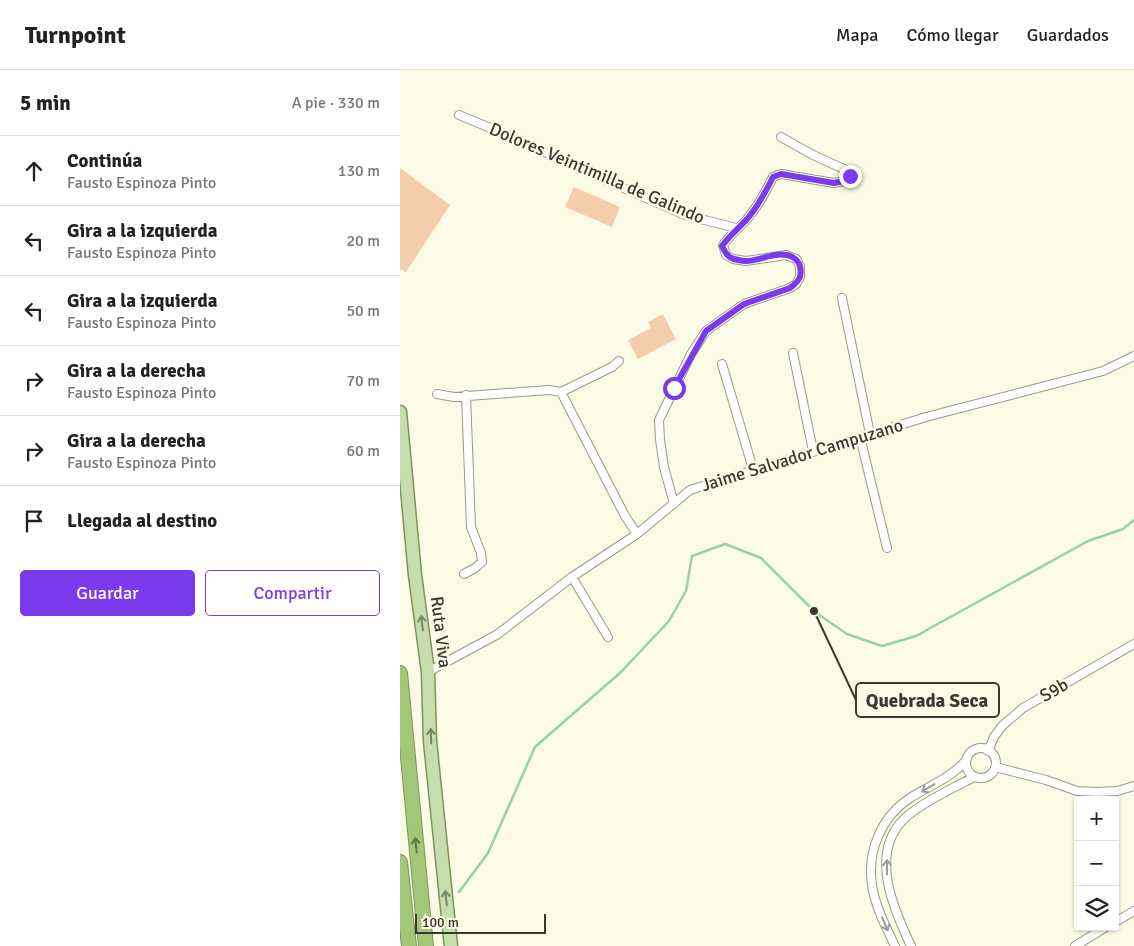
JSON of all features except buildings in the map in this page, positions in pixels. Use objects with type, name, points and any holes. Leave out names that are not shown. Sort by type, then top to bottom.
[{"type":"highway","points":[[400,673],[426,946]]},
{"type":"highway","points":[[400,862],[409,946]]},
{"type":"main road","name":"Ruta Viva","points":[[400,412],[415,575],[428,672],[430,741],[451,946]]},
{"type":"street","name":"Dolores Veintimilla de Galindo","points":[[460,115],[685,215],[736,228]]},
{"type":"street","points":[[674,504],[664,467],[659,420],[691,354],[706,331],[744,304],[790,288],[796,284],[800,277],[800,266],[796,259],[786,255],[746,261],[733,259],[726,254],[722,246],[736,228],[748,218],[766,192],[773,177],[781,174],[834,183],[844,181],[850,176],[846,170],[813,155],[781,137]]},
{"type":"street","points":[[842,298],[870,434]]},
{"type":"street","points":[[793,352],[813,451]]},
{"type":"street","name":"Jaime Salvador Campuzano","points":[[428,672],[498,634],[572,577],[637,534],[690,490],[926,417],[1103,371],[1134,356]]},
{"type":"street","points":[[437,394],[454,397],[549,390],[561,392],[612,367],[619,361]]},
{"type":"street","points":[[722,364],[753,469]]},
{"type":"street","points":[[561,392],[625,516],[637,534]]},
{"type":"street","points":[[464,574],[482,562],[481,553],[471,527],[466,395]]},
{"type":"street","points":[[860,437],[887,548]]},
{"type":"street","points":[[572,577],[608,637]]},
{"type":"street","name":"S9b","points":[[988,751],[994,737],[1002,726],[1023,708],[1134,644]]},
{"type":"street","points":[[895,946],[880,912],[872,886],[871,867],[876,842],[886,821],[896,808],[956,771],[969,754],[977,749],[988,751],[995,761],[995,767],[989,776],[974,777],[911,813],[896,829],[890,841],[886,864],[890,896],[911,946]]},
{"type":"street","points":[[966,759],[967,769],[974,777]]},
{"type":"street","points":[[995,767],[1076,790],[1117,791],[1134,786]]},
{"type":"street","points":[[1119,920],[1134,911]]},
{"type":"street","points":[[1075,946],[1099,931]]},
{"type":"shaded area","points":[[400,168],[450,205],[406,272],[400,269]]},
{"type":"shaded area","points":[[574,187],[620,207],[612,227],[565,207]]},
{"type":"shaded area","points":[[663,314],[676,339],[638,359],[628,340],[651,328],[648,322]]},
{"type":"waterway","points":[[459,892],[488,853],[535,747],[621,672],[669,621],[686,591],[692,556],[725,544],[761,558],[815,612],[847,634],[882,646],[916,636],[1088,541],[1123,529],[1134,520]]},
{"type":"place","name":"Quebrada Seca","points":[[814,611]]},
{"type":"route","points":[[674,388],[691,354],[706,331],[744,304],[790,288],[796,284],[800,277],[800,266],[796,259],[786,255],[746,261],[733,259],[726,254],[722,246],[736,228],[748,218],[766,192],[773,177],[781,174],[834,183],[844,181],[850,176]]}]
